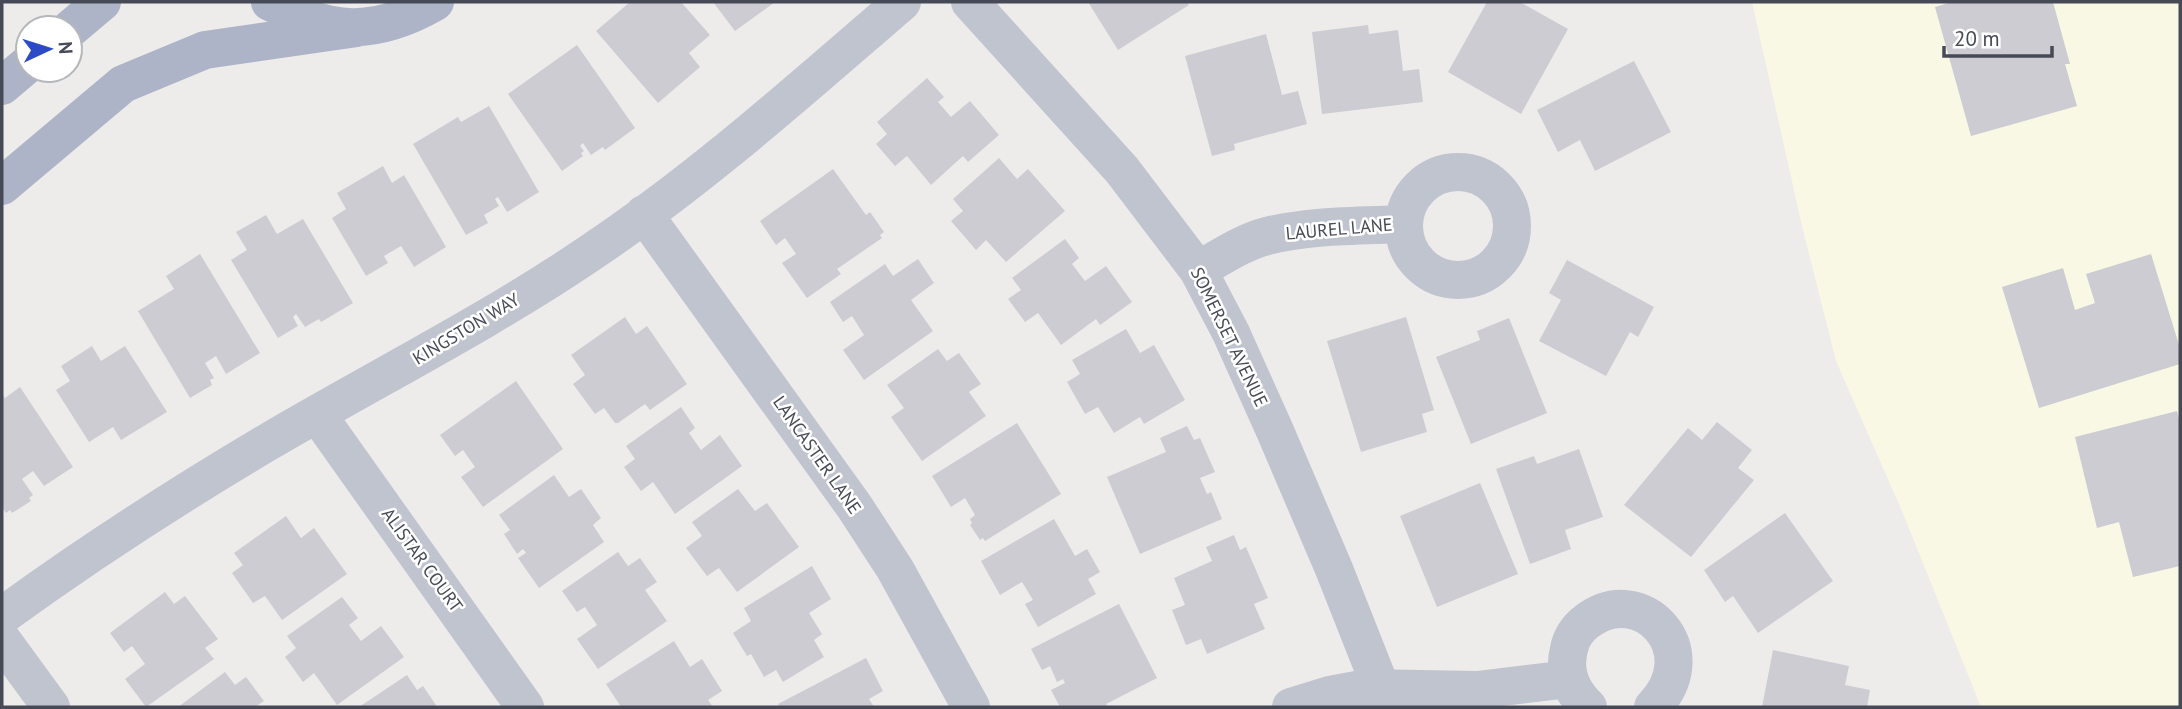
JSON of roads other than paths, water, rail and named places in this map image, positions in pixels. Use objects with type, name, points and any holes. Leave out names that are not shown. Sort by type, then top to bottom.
[{"type":"main road","points":[[84,17],[102,2]]},
{"type":"main road","points":[[271,2],[312,22],[357,28]]},
{"type":"main road","points":[[2,186],[122,84],[205,50],[398,21],[435,2]]},
{"type":"street","name":"KINGSTON WAY","points":[[2,616],[50,581],[268,442],[493,314],[590,254],[691,180],[902,2]]},
{"type":"street","name":"SOMERSET AVENUE","points":[[970,2],[1122,170],[1198,270],[1231,333],[1275,431],[1381,688]]},
{"type":"street","name":"LANCASTER LANE","points":[[644,214],[854,506],[895,569],[971,707]]},
{"type":"street","name":"LAUREL LANE","points":[[1198,270],[1266,236],[1313,229],[1404,224]]},
{"type":"street","name":"ALISTAR COURT","points":[[317,414],[525,707]]},
{"type":"street","points":[[1291,707],[1330,695],[1367,688],[1578,693],[1566,660],[1570,642],[1581,626],[1595,614],[1614,609],[1633,610],[1650,617],[1664,630],[1672,647],[1675,664],[1671,681],[1664,696],[1653,707]]},
{"type":"street","points":[[2,640],[51,707]]}]
